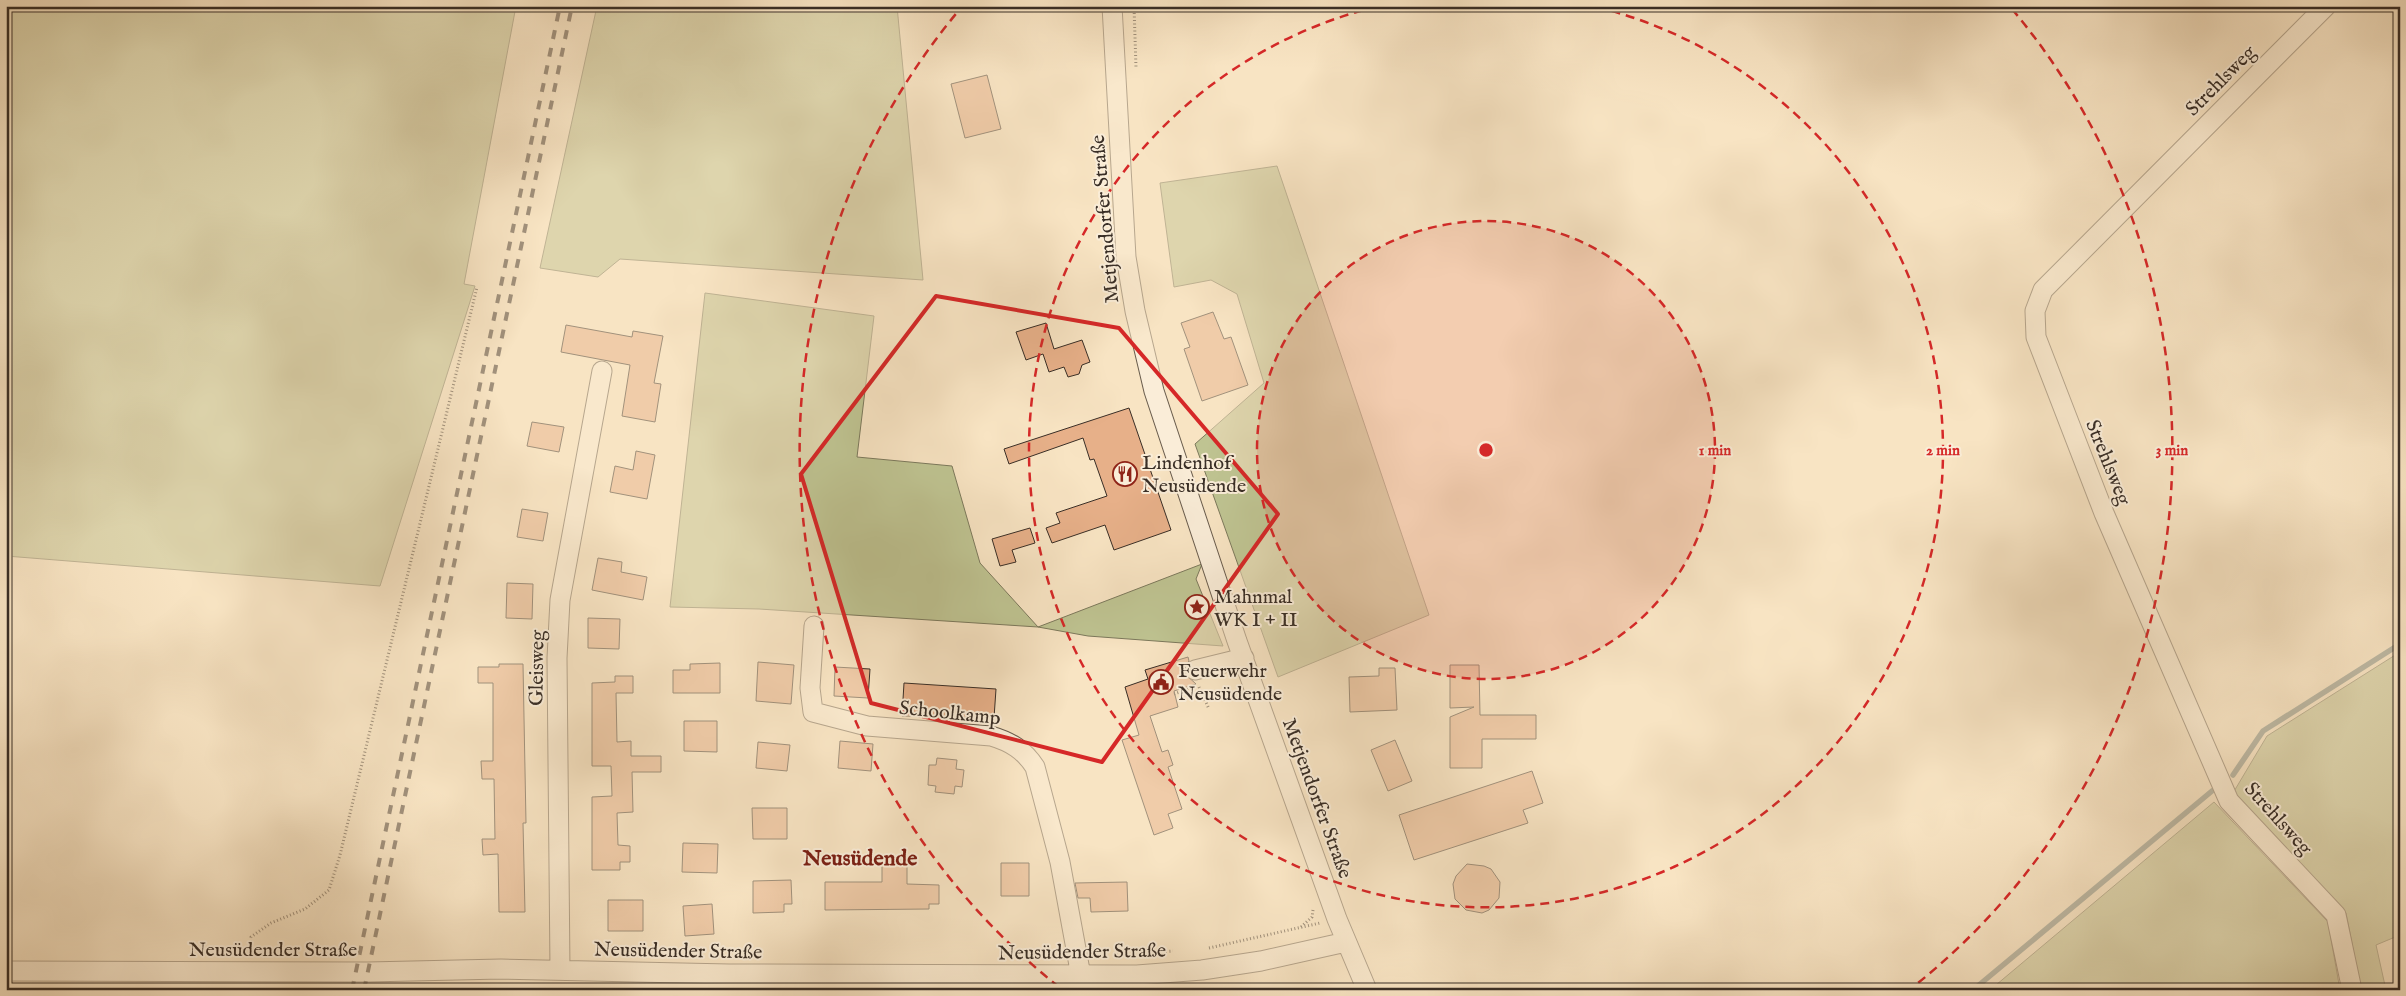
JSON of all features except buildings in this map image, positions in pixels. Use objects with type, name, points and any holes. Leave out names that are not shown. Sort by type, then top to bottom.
[{"type":"street","name":"Metjendorfer Straße","points":[[1112,6],[1126,257],[1135,312],[1154,391],[1244,658],[1337,919],[1367,990]]},
{"type":"street","name":"Strehlsweg","points":[[2326,6],[2043,290],[2035,311],[2036,337],[2104,513],[2229,801],[2336,915],[2352,990]]},
{"type":"street","name":"Gleisweg","points":[[560,970],[557,668],[560,600],[602,371]]},
{"type":"street","name":"Schoolkamp","points":[[814,626],[810,688],[813,712],[867,726],[991,736],[1006,740],[1028,757],[1035,767],[1060,862],[1079,956],[1081,976]]},
{"type":"street","points":[[1197,678],[1244,658]]},
{"type":"street","name":"Neusüdender Straße","points":[[6,971],[368,972],[560,970],[729,974],[1137,976],[1202,970],[1261,961],[1346,942]]},
{"type":"path","points":[[1134,6],[1136,75]]},
{"type":"path","points":[[249,971],[251,937],[270,923],[304,909],[329,890],[345,836],[476,287]]},
{"type":"path","points":[[1174,694],[1197,678]]},
{"type":"path","points":[[1201,950],[1337,919]]},
{"type":"path","points":[[1079,956],[1182,951]]},
{"type":"highlighted area","points":[[936,296],[1119,328],[1278,514],[1102,762],[871,703],[801,474]]},
{"type":"green space","points":[[6,6],[516,6],[464,284],[475,286],[380,586],[6,556]]},
{"type":"green space","points":[[597,6],[897,6],[923,280],[620,259],[598,277],[540,268]]},
{"type":"green space","points":[[1277,166],[1429,615],[1278,677],[1195,444],[1264,383],[1237,294],[1211,280],[1174,287],[1160,183]]},
{"type":"green space","points":[[705,293],[874,316],[857,457],[952,466],[980,563],[1038,627],[759,609],[670,607]]},
{"type":"green space","points":[[1202,564],[1196,579],[1223,646],[1088,636],[1038,627]]},
{"type":"green space","points":[[2400,652],[2400,935],[2376,945],[2386,990],[2361,990],[2346,913],[2233,793],[2267,736]]},
{"type":"green space","points":[[2214,802],[2328,922],[2340,990],[1990,990]]},
{"type":"green space","points":[[916,987],[1064,990],[916,990]]},
{"type":"waterway","points":[[2233,775],[2263,731],[2400,644]]},
{"type":"waterway","points":[[1973,990],[2212,791]]},
{"type":"railway","points":[[352,990],[560,6]]},
{"type":"railway","points":[[364,990],[572,6]]},
{"type":"place","name":"Lindenhof Neusüdende","points":[[1125,474]]},
{"type":"place","name":"Mahnmal WK I + II","points":[[1197,607]]},
{"type":"place","name":"Feuerwehr Neusüdende","points":[[1161,682]]},
{"type":"district","name":"Neusüdende","points":[[860,857]]}]
